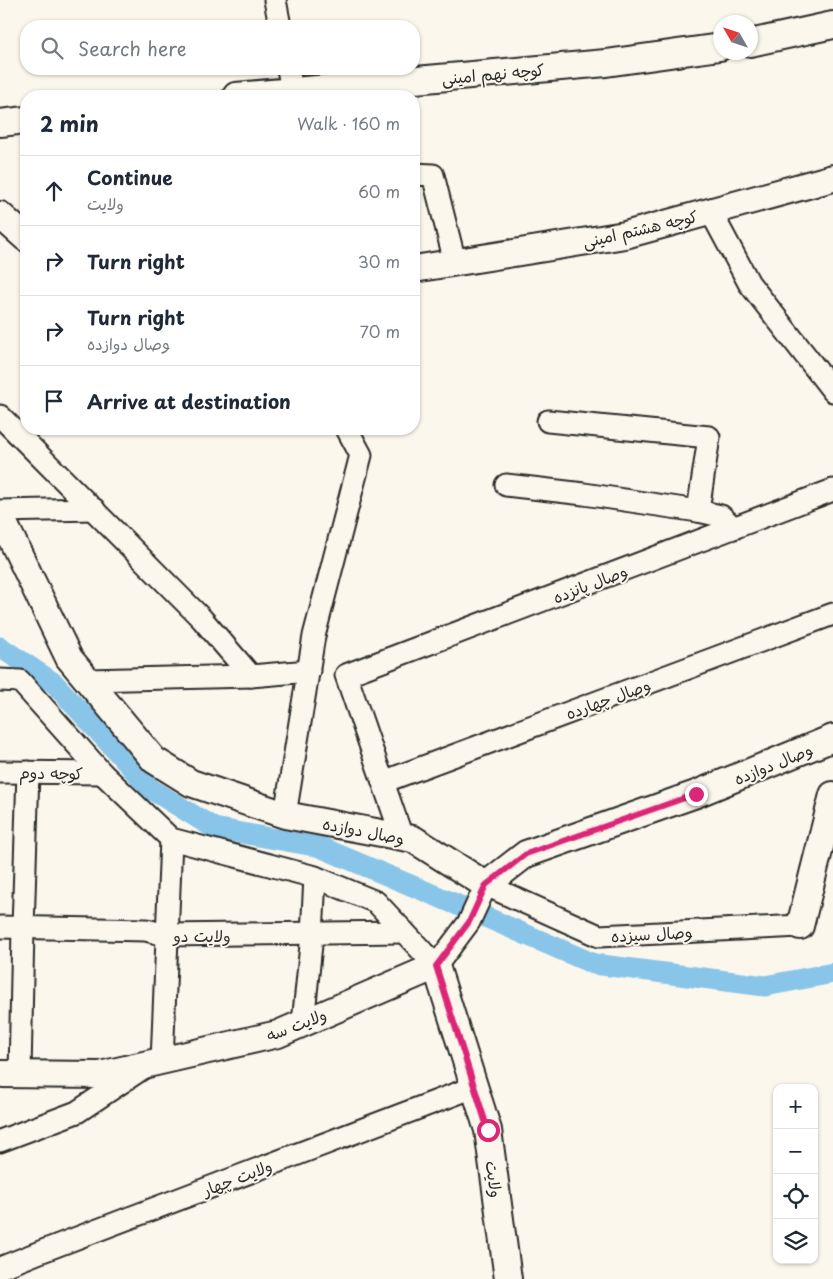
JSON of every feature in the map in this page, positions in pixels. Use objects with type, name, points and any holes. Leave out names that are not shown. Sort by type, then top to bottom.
[{"type":"street","points":[[275,0],[279,20]]},
{"type":"street","points":[[758,41],[833,25]]},
{"type":"street","name":"کوچه نهم امینی","points":[[276,90],[298,86],[606,64],[713,48]]},
{"type":"street","points":[[0,124],[20,121]]},
{"type":"street","points":[[420,174],[432,175],[455,262]]},
{"type":"street","name":"کوچه هشتم امینی","points":[[420,268],[625,235],[833,178]]},
{"type":"street","points":[[710,212],[749,283],[833,391]]},
{"type":"street","points":[[0,216],[20,233]]},
{"type":"street","points":[[0,416],[202,619],[251,676]]},
{"type":"street","points":[[548,421],[709,437],[698,511]]},
{"type":"street","points":[[285,815],[314,636],[361,455],[350,435]]},
{"type":"street","points":[[506,485],[584,494],[698,511],[721,516],[734,528]]},
{"type":"street","name":"وصال پانزده","points":[[383,782],[346,675],[833,490]]},
{"type":"street","points":[[0,511],[94,509]]},
{"type":"street","name":"وصال دوازده","points":[[0,514],[69,658],[154,760],[191,783],[285,815],[413,839],[483,891],[526,854],[696,794],[833,738]]},
{"type":"street","name":"وصال چهارده","points":[[383,782],[833,614]]},
{"type":"street","points":[[88,680],[251,676],[309,671]]},
{"type":"street","points":[[10,680],[170,840],[316,877],[376,902],[436,966],[469,922],[483,891]]},
{"type":"street","name":"کوچه دوم","points":[[0,772],[102,773]]},
{"type":"street","points":[[10,1074],[23,928],[28,772]]},
{"type":"street","points":[[383,782],[402,837]]},
{"type":"street","points":[[800,926],[833,795]]},
{"type":"street","points":[[0,1141],[77,1112],[156,1063],[166,935],[170,840]]},
{"type":"street","points":[[303,1023],[316,877]]},
{"type":"street","name":"وصال سیزده","points":[[483,891],[599,936],[800,926]]},
{"type":"street","name":"ولایت دو","points":[[0,927],[146,930],[166,935],[404,932]]},
{"type":"street","name":"ولایت سه","points":[[10,1074],[100,1075],[278,1034],[436,966]]},
{"type":"street","name":"ولایت","points":[[436,966],[488,1130],[508,1279]]},
{"type":"street","name":"ولایت چهار","points":[[0,1268],[474,1087]]},
{"type":"waterway","points":[[0,647],[54,683],[151,789],[214,828],[320,847],[594,964],[765,986],[833,973]]},
{"type":"route","points":[[488,1130],[436,966],[469,922],[486,885],[526,854],[696,794]]}]
